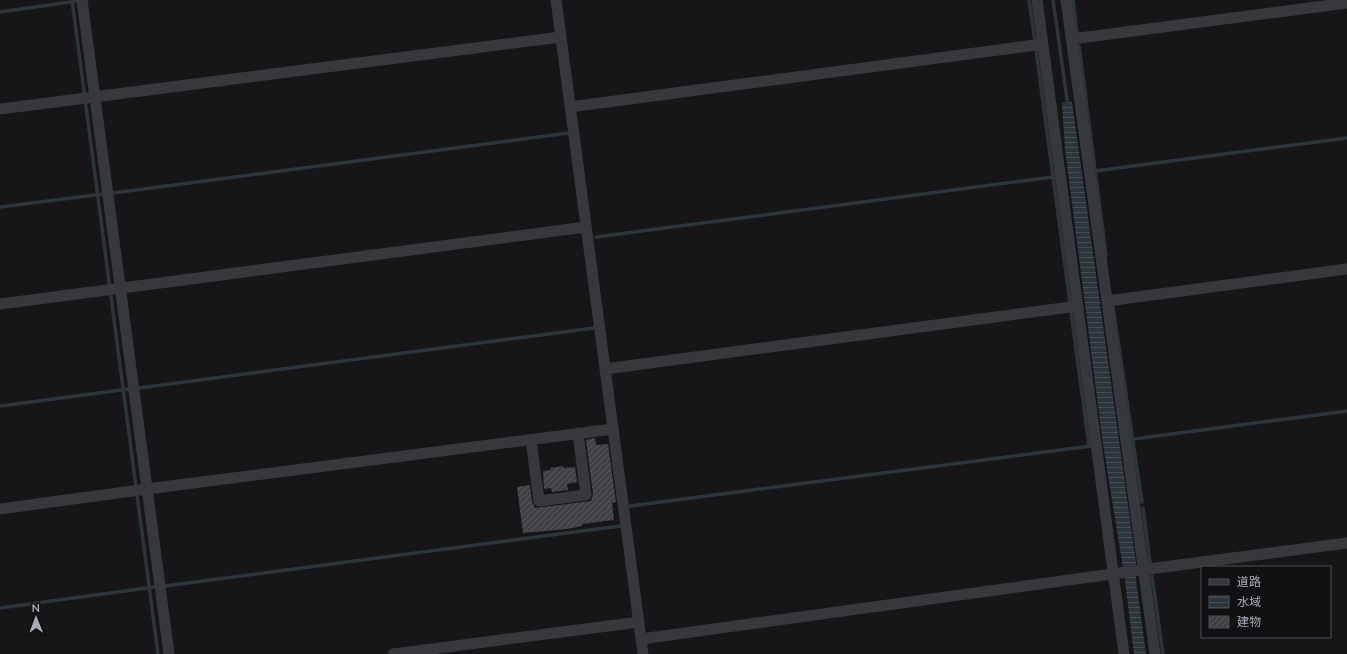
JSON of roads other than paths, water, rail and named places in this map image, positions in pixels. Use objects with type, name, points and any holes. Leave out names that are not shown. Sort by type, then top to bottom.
[{"type":"street","points":[[82,0],[88,97],[114,289],[169,654]]},
{"type":"street","points":[[556,0],[643,654]]},
{"type":"street","points":[[1037,0],[1078,306],[1117,574],[1124,654]]},
{"type":"street","points":[[1066,0],[1142,570],[1155,654]]},
{"type":"street","points":[[1072,39],[1347,3]]},
{"type":"street","points":[[0,108],[561,36]]},
{"type":"street","points":[[570,107],[1043,44]]},
{"type":"street","points":[[0,304],[586,227]]},
{"type":"street","points":[[1107,301],[1347,269]]},
{"type":"street","points":[[605,369],[1078,306]]},
{"type":"street","points":[[0,509],[613,429]]},
{"type":"street","points":[[531,440],[539,501],[586,495],[578,433]]},
{"type":"street","points":[[641,639],[1347,543]]},
{"type":"street","points":[[393,654],[639,622]]},
{"type":"water","points":[[1072,102],[1136,563],[1136,580],[1146,654],[1134,654],[1125,580],[1103,444],[1065,149],[1062,103]]},
{"type":"waterway","points":[[72,0],[158,654]]},
{"type":"waterway","points":[[1029,0],[1035,42]]},
{"type":"waterway","points":[[1053,0],[1068,106]]},
{"type":"waterway","points":[[1073,0],[1077,34]]},
{"type":"waterway","points":[[0,12],[77,1]]},
{"type":"waterway","points":[[1079,46],[1106,255]]},
{"type":"waterway","points":[[1036,50],[1070,303]]},
{"type":"waterway","points":[[113,193],[568,133]]},
{"type":"waterway","points":[[1095,171],[1347,138]]},
{"type":"waterway","points":[[596,237],[1053,177]]},
{"type":"waterway","points":[[0,207],[103,194]]},
{"type":"waterway","points":[[1113,307],[1142,502]]},
{"type":"waterway","points":[[1071,312],[1089,446]]},
{"type":"waterway","points":[[139,388],[594,328]]},
{"type":"waterway","points":[[0,406],[129,389]]},
{"type":"waterway","points":[[1134,439],[1347,411]]},
{"type":"waterway","points":[[630,506],[1091,446]]},
{"type":"waterway","points":[[1143,508],[1150,563]]},
{"type":"waterway","points":[[165,586],[620,526]]},
{"type":"waterway","points":[[1152,576],[1163,654]]},
{"type":"waterway","points":[[0,608],[154,587]]}]
